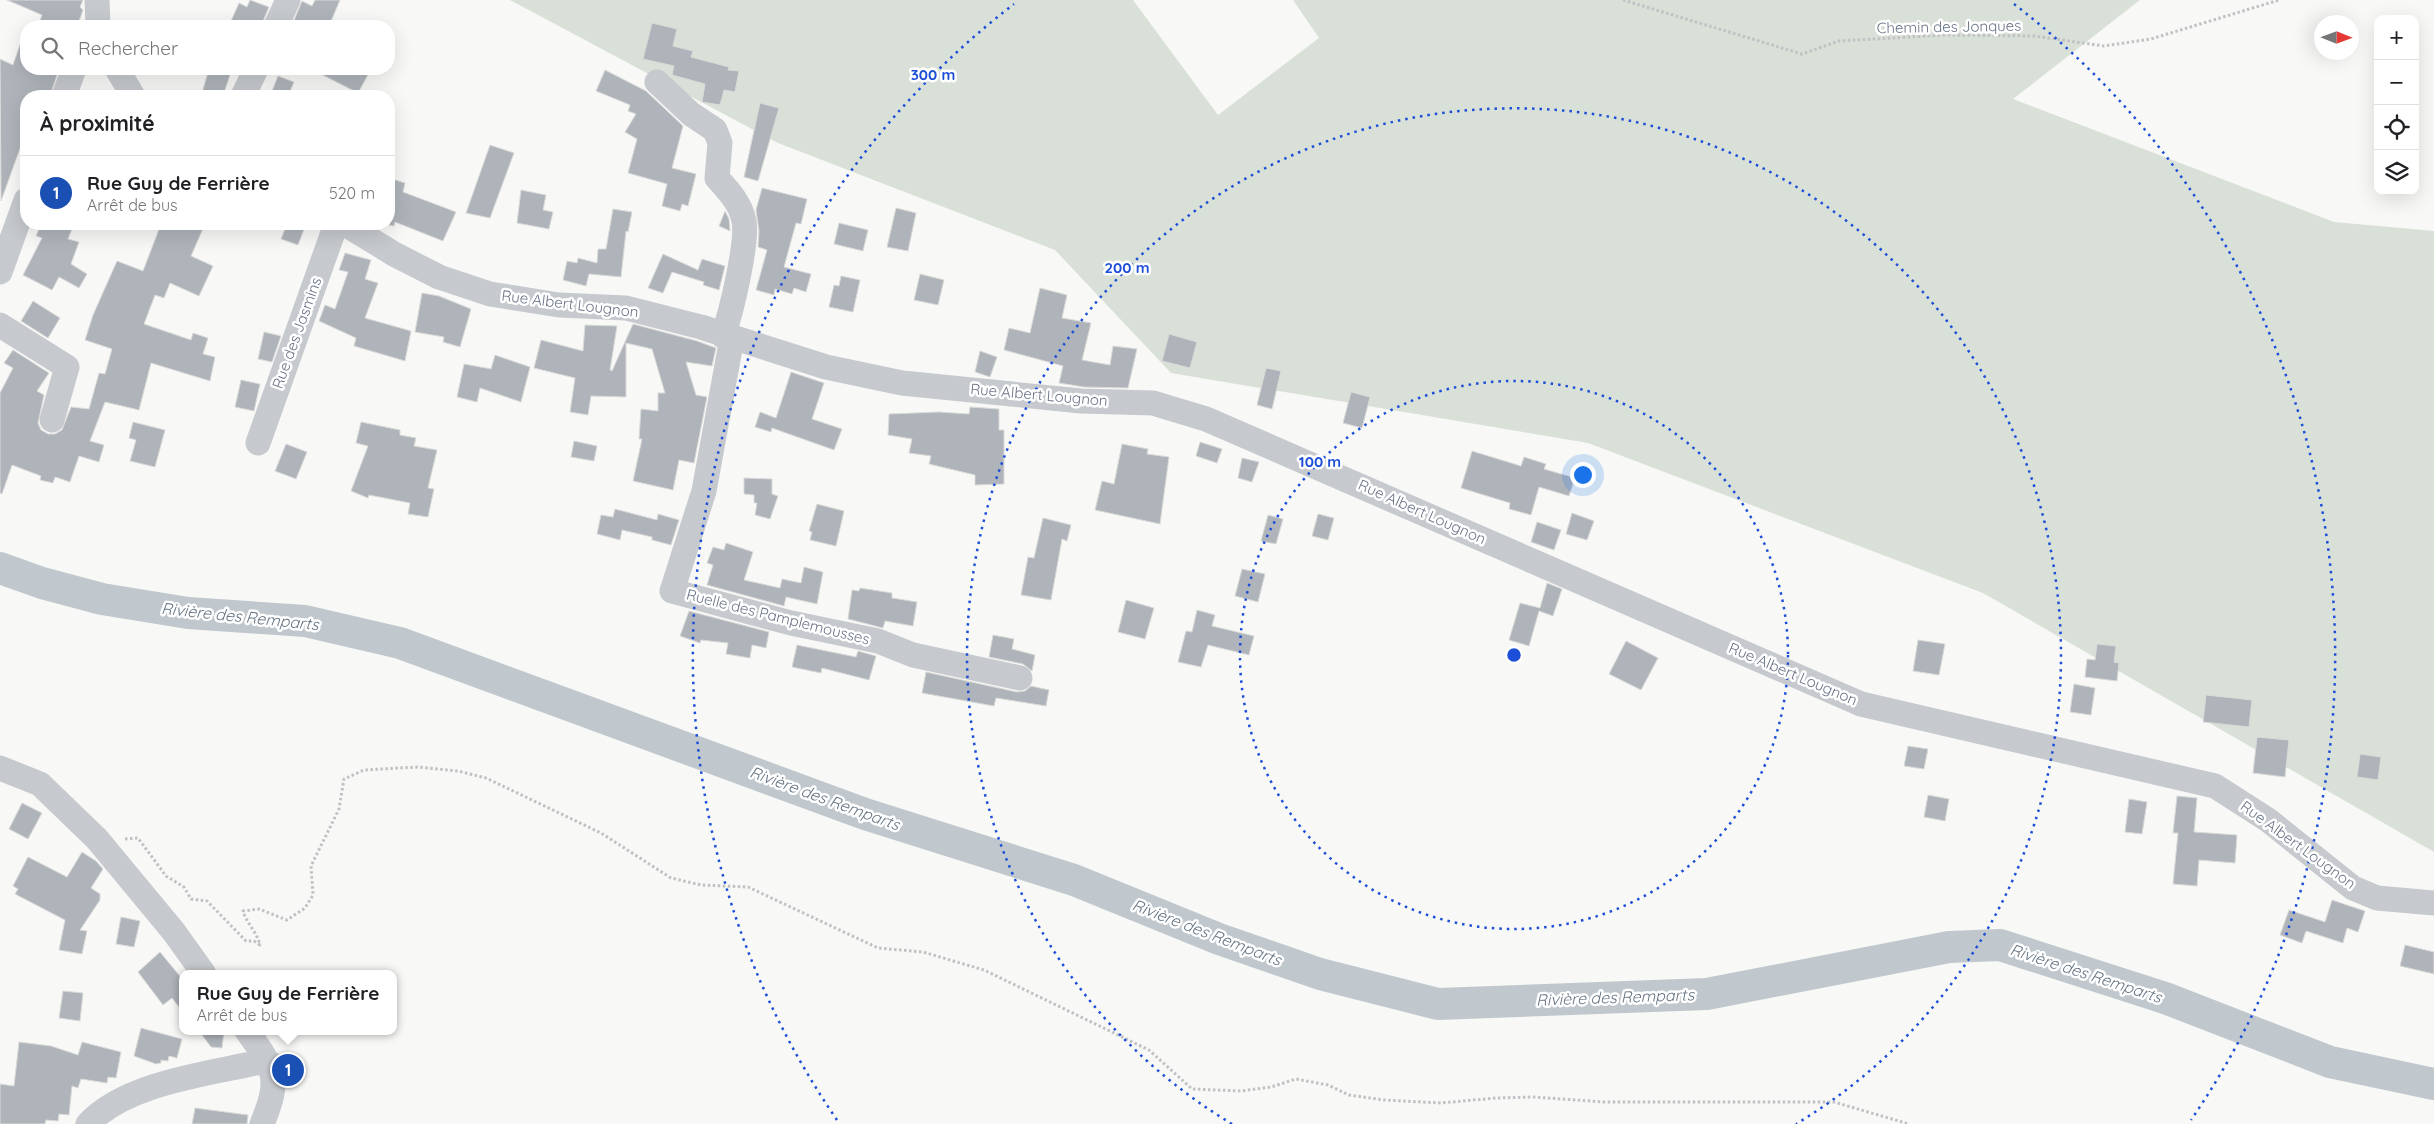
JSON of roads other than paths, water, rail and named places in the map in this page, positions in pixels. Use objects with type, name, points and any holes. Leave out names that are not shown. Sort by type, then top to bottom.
[{"type":"street","points":[[279,20],[288,0]]},
{"type":"street","points":[[66,90],[72,75]]},
{"type":"street","points":[[121,75],[129,90]]},
{"type":"street","points":[[246,90],[253,75]]},
{"type":"street","points":[[656,82],[691,114],[715,130],[720,143],[717,178],[736,202],[744,219],[745,235],[728,322],[727,337]]},
{"type":"street","points":[[0,272],[20,217]]},
{"type":"street","name":"Rue des Jasmins","points":[[258,443],[334,230]]},
{"type":"street","name":"Rue Albert Lougnon","points":[[355,230],[394,254],[439,277],[490,294],[559,305],[626,308],[701,327],[727,337],[826,367],[902,383],[1081,401],[1153,403],[1206,419],[1861,704],[2215,786],[2268,820],[2353,888],[2377,898],[2434,904]]},
{"type":"street","points":[[0,326],[67,367],[52,420]]},
{"type":"street","name":"Ruelle des Pamplemousses","points":[[727,337],[704,491],[672,591],[791,623],[878,641],[913,655],[1020,678]]},
{"type":"street","points":[[0,768],[40,784],[97,839],[174,932],[201,970]]},
{"type":"street","points":[[250,1035],[270,1063],[275,1082],[262,1124]]},
{"type":"street","points":[[88,1124],[113,1104],[155,1086],[260,1062],[270,1063]]},
{"type":"waterway","name":"Rivière des Remparts","points":[[0,568],[42,583],[102,599],[188,613],[305,621],[400,643],[865,814],[1074,880],[1219,939],[1320,974],[1438,1004],[1707,994],[1949,947],[2000,945],[2165,998],[2330,1062],[2434,1084]]},
{"type":"place","name":"Rue Guy de Ferrière","points":[[288,1070]]}]
